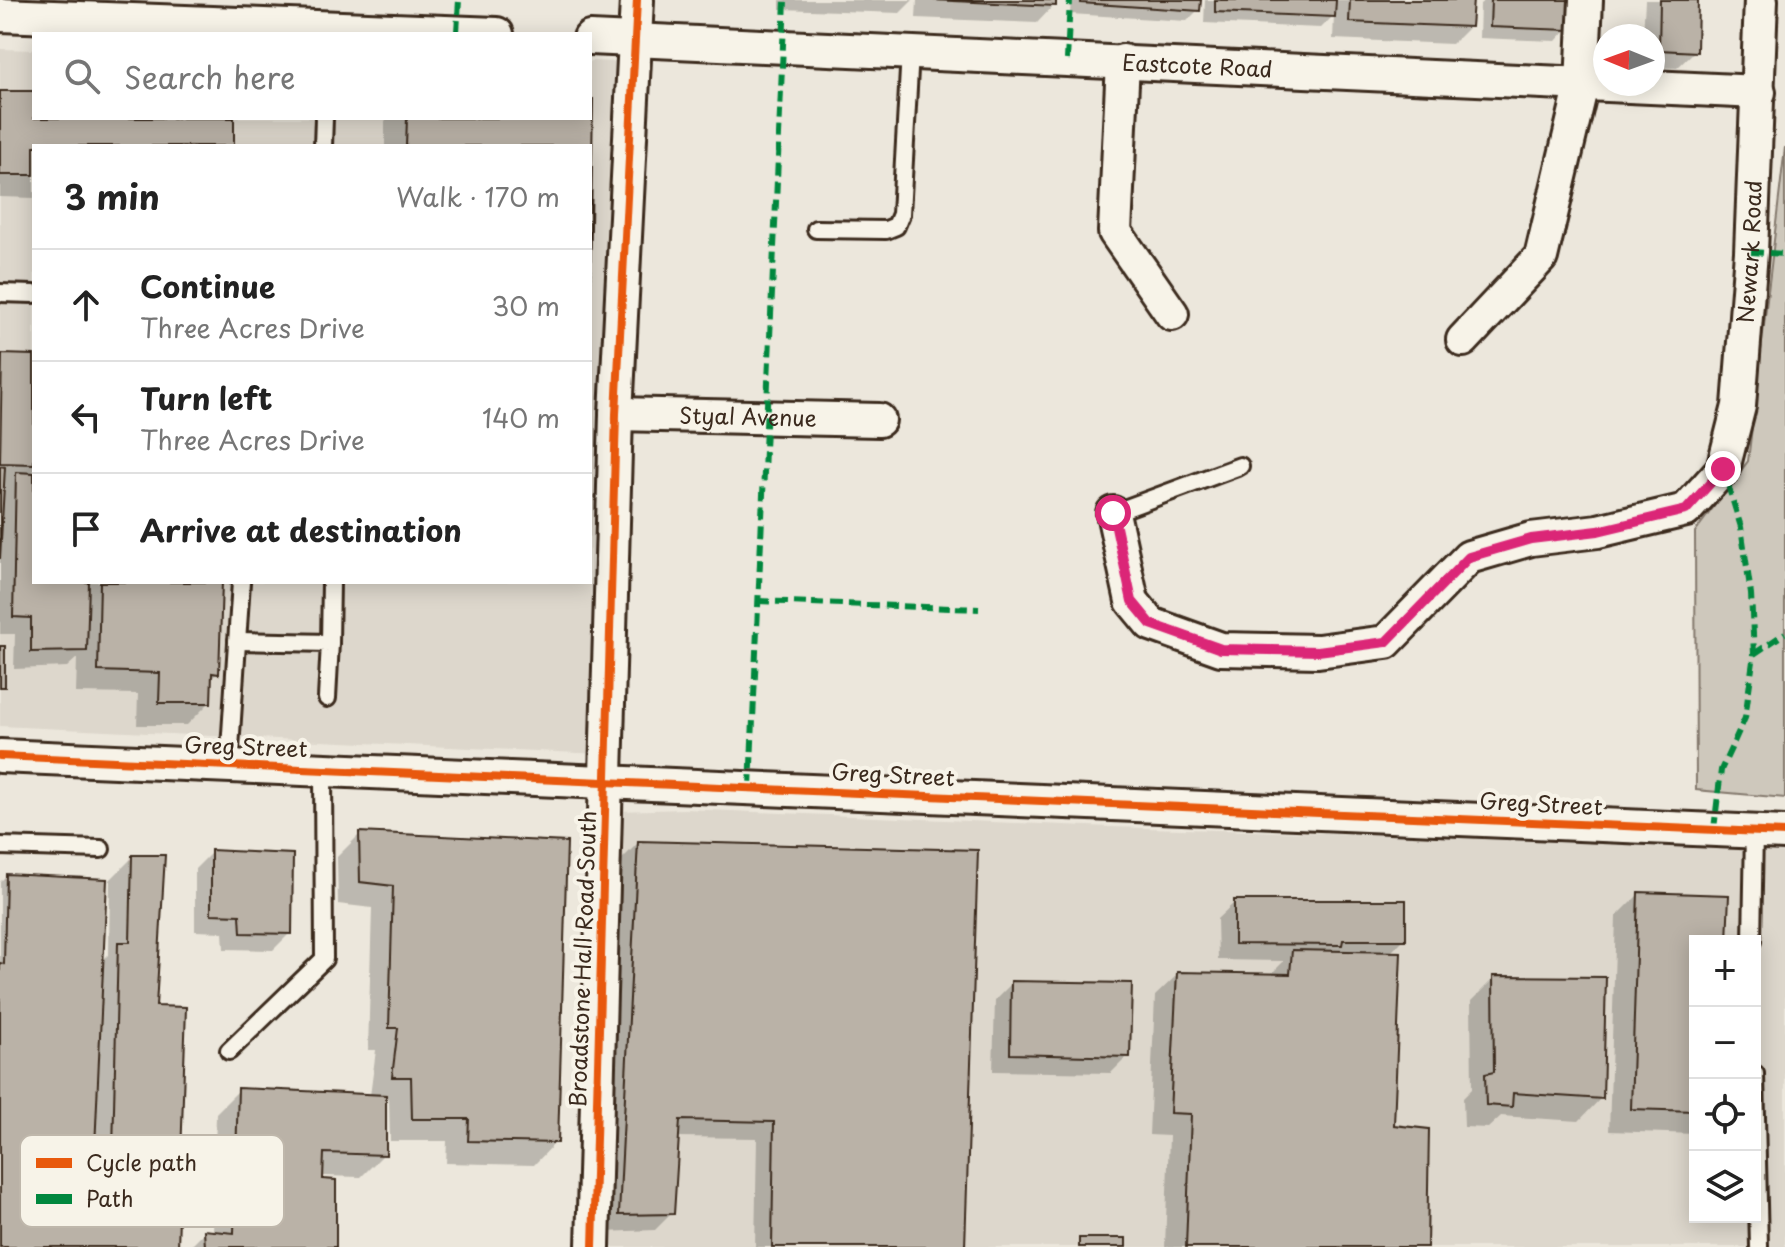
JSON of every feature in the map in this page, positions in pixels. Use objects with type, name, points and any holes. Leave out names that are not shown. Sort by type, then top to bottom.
[{"type":"street","name":"Broadstone Hall Road South","points":[[593,1247],[616,414],[637,0]]},
{"type":"street","points":[[1463,340],[1541,257],[1582,84],[1586,0]]},
{"type":"street","name":"Newark Road","points":[[1113,513],[1132,601],[1151,624],[1221,649],[1318,651],[1386,642],[1469,557],[1531,539],[1598,531],[1686,510],[1723,469],[1739,406],[1759,92],[1761,0]]},
{"type":"street","points":[[0,15],[445,32]]},
{"type":"street","name":"Eastcote Road","points":[[592,38],[1759,92]]},
{"type":"street","points":[[1123,61],[1115,232],[1172,314]]},
{"type":"street","name":"Styal Avenue","points":[[616,414],[879,420]]},
{"type":"street","name":"Greg Street","points":[[0,756],[1770,832]]},
{"type":"lane","points":[[816,229],[886,230],[896,226],[901,214],[910,52]]},
{"type":"lane","points":[[323,144],[324,120]]},
{"type":"lane","points":[[0,293],[32,294]]},
{"type":"lane","points":[[1113,513],[1240,466]]},
{"type":"lane","points":[[229,764],[241,584]]},
{"type":"lane","points":[[327,698],[331,584]]},
{"type":"lane","points":[[237,641],[330,643]]},
{"type":"lane","points":[[229,1051],[324,959],[323,768]]},
{"type":"lane","points":[[1753,935],[1770,832]]},
{"type":"lane","points":[[0,846],[101,849]]},
{"type":"lane","points":[[1755,1079],[1760,1181],[1759,1247]]},
{"type":"shaded area","points":[[0,49],[32,50],[32,120],[592,120],[592,61],[651,63],[621,755],[0,726]]},
{"type":"shaded area","points":[[1785,147],[1785,798],[1696,790],[1695,532],[1748,461]]},
{"type":"shaded area","points":[[685,809],[1111,827],[1652,842],[1785,849],[1785,1247],[608,1247],[618,811]]},
{"type":"building","points":[[932,0],[1056,0],[1056,6]]},
{"type":"building","points":[[1081,0],[1201,0],[1200,11],[1081,3]]},
{"type":"building","points":[[1215,0],[1336,0],[1335,17],[1215,12]]},
{"type":"building","points":[[1350,0],[1473,0],[1471,27],[1349,22]]},
{"type":"building","points":[[1491,0],[1570,0],[1569,30],[1490,27]]},
{"type":"building","points":[[1660,0],[1698,0],[1697,52],[1665,50],[1665,24],[1660,24]]},
{"type":"building","points":[[0,91],[32,91],[32,120],[234,120],[234,144],[32,144],[32,175],[0,175]]},
{"type":"building","points":[[593,99],[592,163],[592,144],[406,144],[407,120],[592,120]]},
{"type":"building","points":[[2,354],[32,355],[32,464],[0,463]]},
{"type":"building","points":[[0,466],[5,467],[0,559]]},
{"type":"building","points":[[16,472],[32,473],[32,584],[89,584],[87,651],[31,652],[31,618],[13,617]]},
{"type":"building","points":[[100,584],[222,584],[219,674],[212,673],[211,703],[159,703],[160,673],[98,671]]},
{"type":"building","points":[[0,646],[5,646],[5,687],[0,687]]},
{"type":"building","points":[[359,832],[567,842],[558,1143],[468,1141],[469,1119],[412,1119],[411,1077],[392,1077],[398,1028],[389,1028],[393,886],[360,882]]},
{"type":"building","points":[[638,841],[978,850],[965,1247],[772,1247],[774,1122],[680,1120],[674,1214],[619,1215]]},
{"type":"building","points":[[211,850],[293,854],[292,934],[241,933],[240,915],[211,914]]},
{"type":"building","points":[[132,855],[165,855],[156,1006],[186,1007],[182,1135],[113,1135],[118,942],[130,942]]},
{"type":"building","points":[[6,874],[107,879],[96,1135],[20,1135],[20,1227],[179,1227],[178,1247],[0,1247],[0,963],[4,964]]},
{"type":"building","points":[[1638,892],[1729,895],[1727,935],[1689,935],[1689,1111],[1631,1109]]},
{"type":"building","points":[[1234,900],[1406,900],[1406,940],[1343,940],[1342,945],[1234,944]]},
{"type":"building","points":[[1292,950],[1401,952],[1394,1125],[1429,1129],[1427,1247],[1186,1247],[1191,1114],[1170,1113],[1177,972],[1290,974]]},
{"type":"building","points":[[1493,976],[1606,977],[1603,1099],[1513,1093],[1512,1107],[1486,1105],[1485,1074],[1494,1072]]},
{"type":"building","points":[[1011,981],[1132,983],[1130,1057],[1010,1054]]},
{"type":"building","points":[[238,1088],[386,1095],[386,1155],[324,1153],[323,1179],[336,1180],[336,1247],[205,1247],[204,1230],[234,1233],[234,1227],[284,1227],[284,1135],[237,1135]]},
{"type":"building","points":[[1079,1238],[1126,1238],[1126,1247],[1079,1247]]},
{"type":"marked path","points":[[457,32],[459,0]]},
{"type":"marked path","points":[[750,787],[785,0]]},
{"type":"marked path","points":[[1067,60],[1070,0]]},
{"type":"marked path","points":[[1751,252],[1785,254]]},
{"type":"marked path","points":[[1714,829],[1721,770],[1745,718],[1754,654],[1751,594],[1741,527],[1723,469]]},
{"type":"marked path","points":[[758,601],[979,609]]},
{"type":"marked path","points":[[1754,654],[1785,633]]},
{"type":"cycle path","points":[[593,1247],[616,414],[637,0]]},
{"type":"cycle path","points":[[0,756],[1785,833]]},
{"type":"route","points":[[1113,513],[1132,601],[1151,624],[1221,649],[1318,651],[1386,642],[1469,557],[1531,539],[1598,531],[1686,510],[1723,469]]}]
